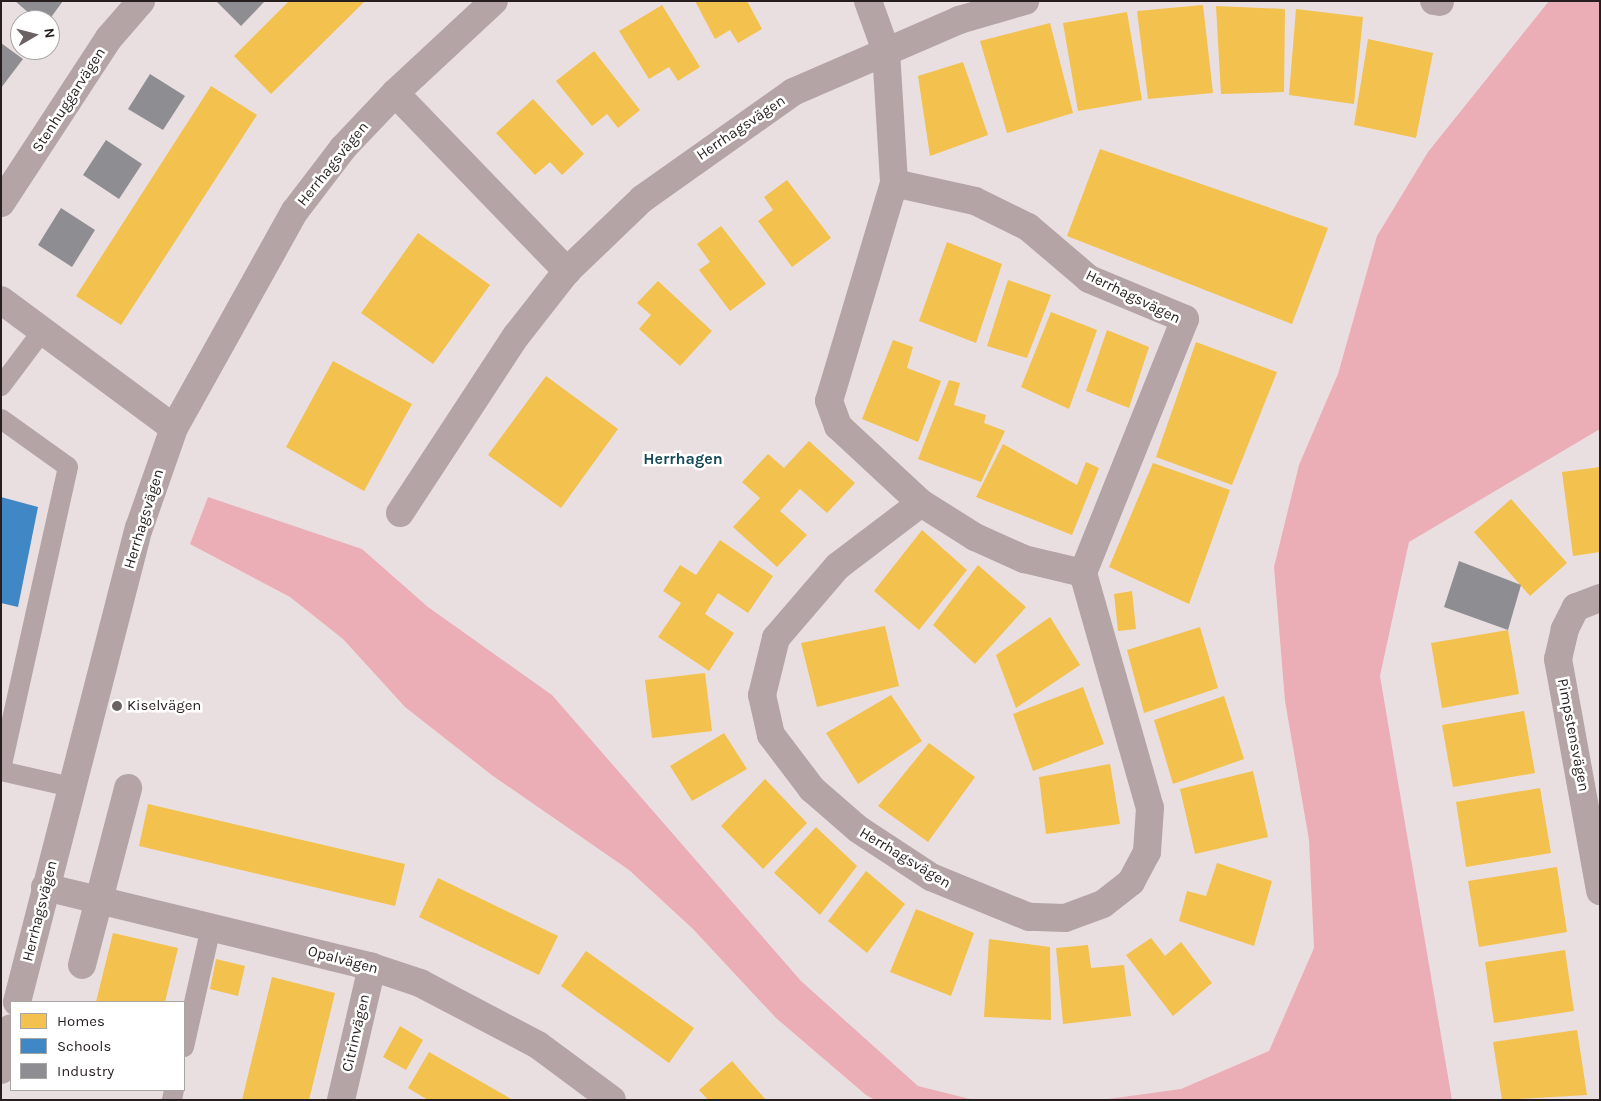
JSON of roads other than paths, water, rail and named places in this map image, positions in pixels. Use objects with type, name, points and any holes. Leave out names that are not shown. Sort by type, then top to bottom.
[{"type":"street","name":"Stenhuggarvägen","points":[[1,203],[109,38],[141,1]]},
{"type":"street","name":"Herrhagsvägen","points":[[17,1001],[139,528],[174,428],[295,211],[343,148],[395,93],[494,1]]},
{"type":"street","points":[[868,1],[886,51],[894,183],[829,401],[838,426],[921,503],[975,537],[1024,559],[1082,573]]},
{"type":"street","name":"Herrhagsvägen","points":[[400,513],[516,336],[567,270],[642,199],[720,140],[793,92],[959,20],[1025,1]]},
{"type":"street","points":[[395,93],[567,270]]},
{"type":"street","name":"Herrhagsvägen","points":[[894,183],[984,206],[1028,226],[1089,278],[1185,319],[1082,573],[1150,808],[1147,852],[1131,882],[1104,904],[1065,918],[1029,917],[932,877],[858,830],[812,789],[771,735],[762,695],[776,638],[838,566],[921,503]]},
{"type":"street","points":[[1,300],[174,428]]},
{"type":"street","name":"Pimpstensvägen","points":[[1600,598],[1576,607],[1565,629],[1558,659],[1600,891]]},
{"type":"street","points":[[82,965],[101,898],[128,788]]},
{"type":"street","name":"Opalvägen","points":[[45,888],[101,898],[372,967],[420,983],[502,1024],[585,1077],[612,1100]]},
{"type":"street","name":"Citrinvägen","points":[[341,1100],[372,967]]},
{"type":"street","points":[[1,1070],[10,1032]]},
{"type":"lane","points":[[1,386],[43,330]]},
{"type":"lane","points":[[1,419],[68,467],[1,770],[71,787]]},
{"type":"lane","points":[[185,1042],[210,927]]},
{"type":"place","name":"Kiselvägen","points":[[117,706]]},
{"type":"district","name":"Herrhagen","points":[[683,459]]}]
